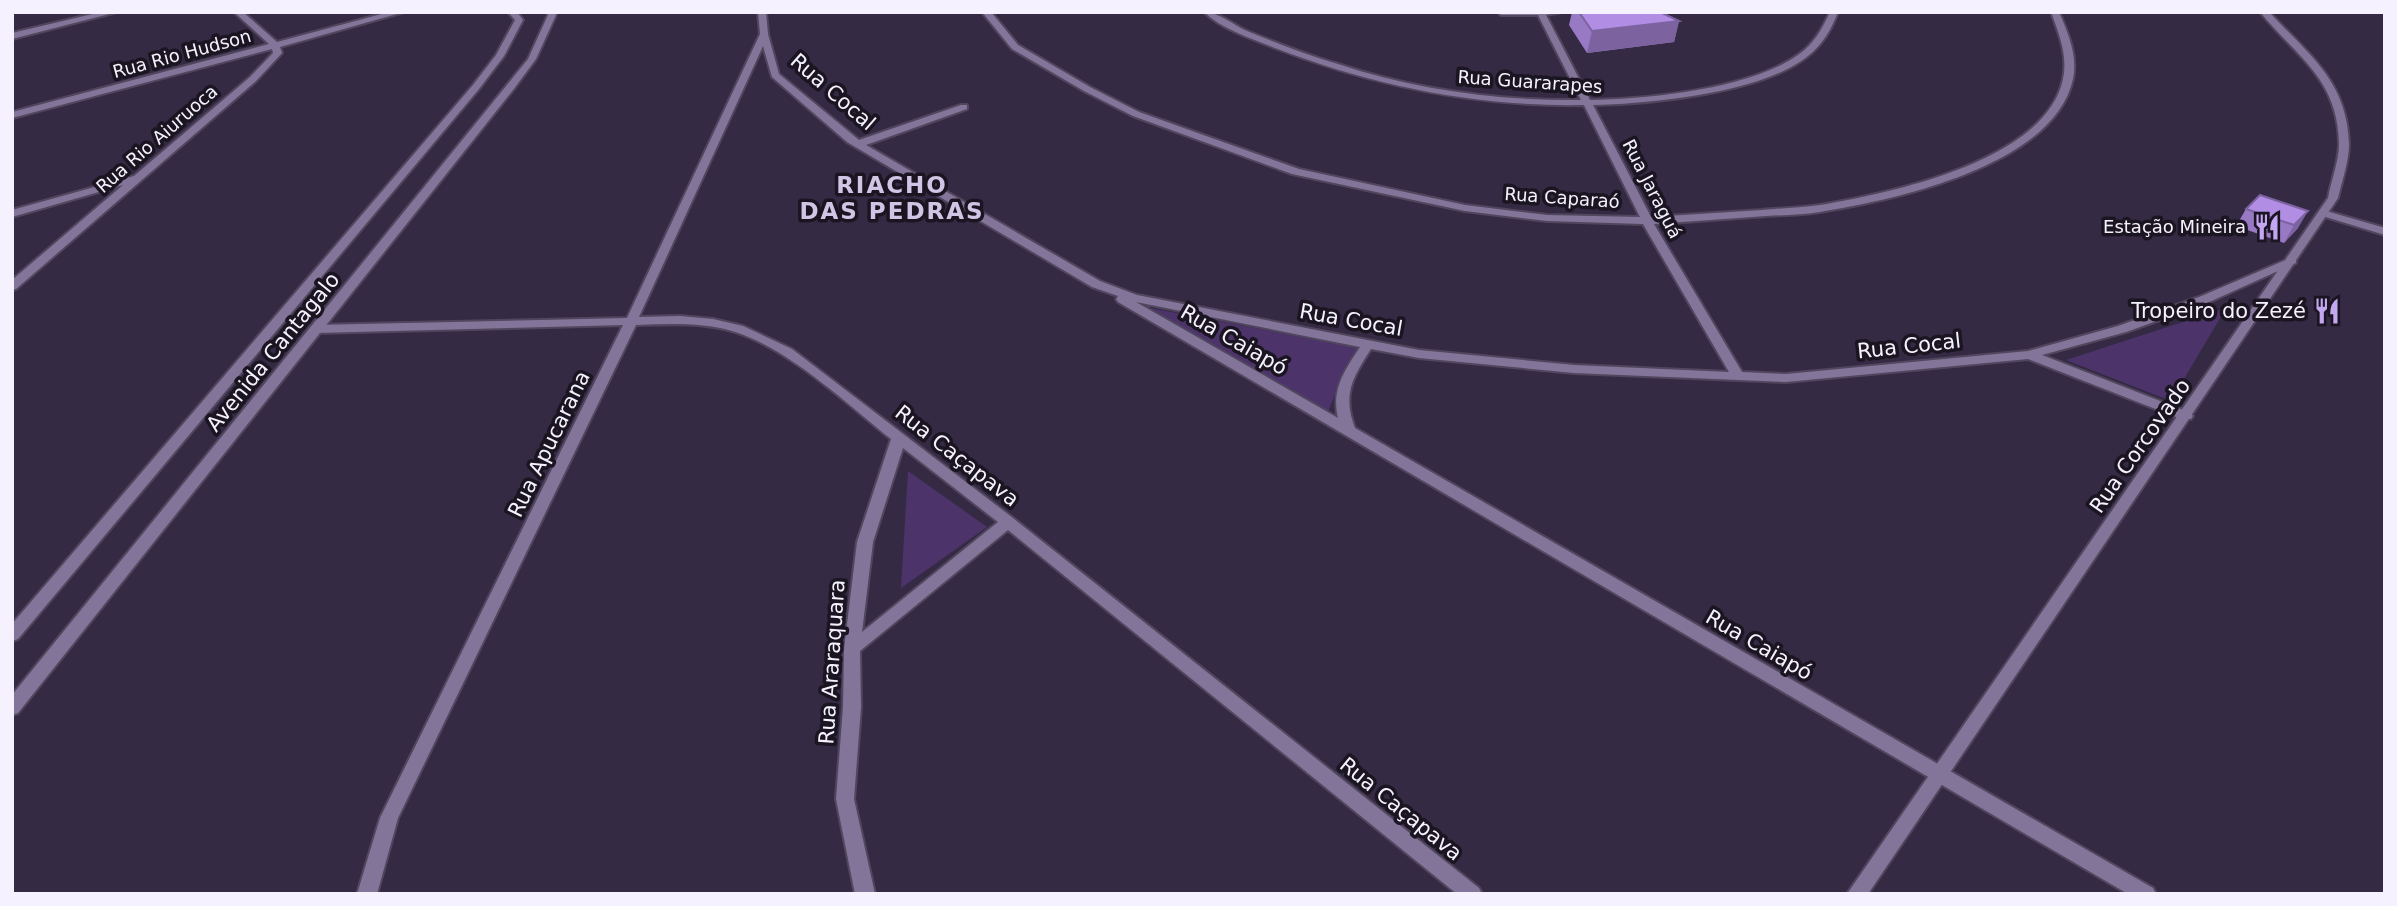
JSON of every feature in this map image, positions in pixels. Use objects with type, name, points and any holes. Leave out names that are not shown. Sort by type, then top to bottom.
[{"type":"street","points":[[12,36],[113,12]]},
{"type":"street","points":[[238,12],[275,45]]},
{"type":"street","name":"Rua Rio Hudson","points":[[12,115],[400,12]]},
{"type":"street","name":"Avenida Cantagalo","points":[[12,635],[476,87],[500,56],[520,20],[512,12]]},
{"type":"street","name":"Avenida Cantagalo","points":[[12,708],[532,59],[551,12]]},
{"type":"street","name":"Rua Apucarana","points":[[367,894],[389,818],[632,320],[764,34],[762,12]]},
{"type":"street","name":"Rua Caparaó","points":[[986,12],[1015,47],[1087,89],[1136,114],[1296,172],[1465,208],[1547,218],[1647,221],[1818,209],[1905,191],[1965,172],[2013,148],[2053,113],[2068,79],[2068,46],[2055,12]]},
{"type":"street","name":"Rua Guararapes","points":[[1208,12],[1300,54],[1371,78],[1492,99],[1590,104],[1640,101],[1695,92],[1747,81],[1788,66],[1814,49],[1829,28],[1834,12]]},
{"type":"street","points":[[1501,12],[1558,12]]},
{"type":"street","name":"Rua Corcovado","points":[[1857,894],[1937,773],[2186,416],[2333,198],[2344,146],[2338,102],[2326,79],[2264,12]]},
{"type":"street","name":"Rua Jaraguá","points":[[1542,14],[1647,221],[1738,376]]},
{"type":"street","name":"Rua Cocal","points":[[764,34],[775,75],[858,144],[1097,284],[1134,298],[1419,354],[1574,369],[1786,378],[2029,355],[2134,325],[2203,300],[2292,261]]},
{"type":"street","name":"Rua Rio Aiuruoca","points":[[12,286],[253,79],[278,54],[275,45]]},
{"type":"street","points":[[858,144],[964,107]]},
{"type":"street","points":[[12,215],[138,178]]},
{"type":"street","points":[[2323,214],[2385,232]]},
{"type":"street","name":"Rua Caiapó","points":[[1097,284],[2146,894]]},
{"type":"street","name":"Rua Caçapava","points":[[316,329],[632,320],[713,323],[739,329],[788,352],[1009,522],[1472,894]]},
{"type":"street","points":[[1350,433],[1340,411],[1345,379],[1367,345]]},
{"type":"street","name":"Rua Cocal","points":[[2029,355],[2186,416]]},
{"type":"street","name":"Rua Araraquara","points":[[865,894],[845,799],[852,707],[852,649],[865,542],[899,437]]},
{"type":"street","points":[[852,649],[1009,522]]},
{"type":"shaded area","points":[[1150,308],[1359,348],[1343,374],[1328,412]]},
{"type":"shaded area","points":[[2226,308],[2171,401],[2066,360]]},
{"type":"shaded area","points":[[908,471],[987,527],[901,588]]},
{"type":"building","points":[[1579,12],[1660,12],[1679,21],[1592,31]]},
{"type":"building","points":[[2260,195],[2308,211],[2294,225],[2246,209]]},
{"type":"place","name":"Estação Mineira","points":[[2267,227]]},
{"type":"place","name":"Tropeiro do Zezé","points":[[2327,311]]},
{"type":"district","name":"RIACHO DAS PEDRAS","points":[[892,198]]}]
